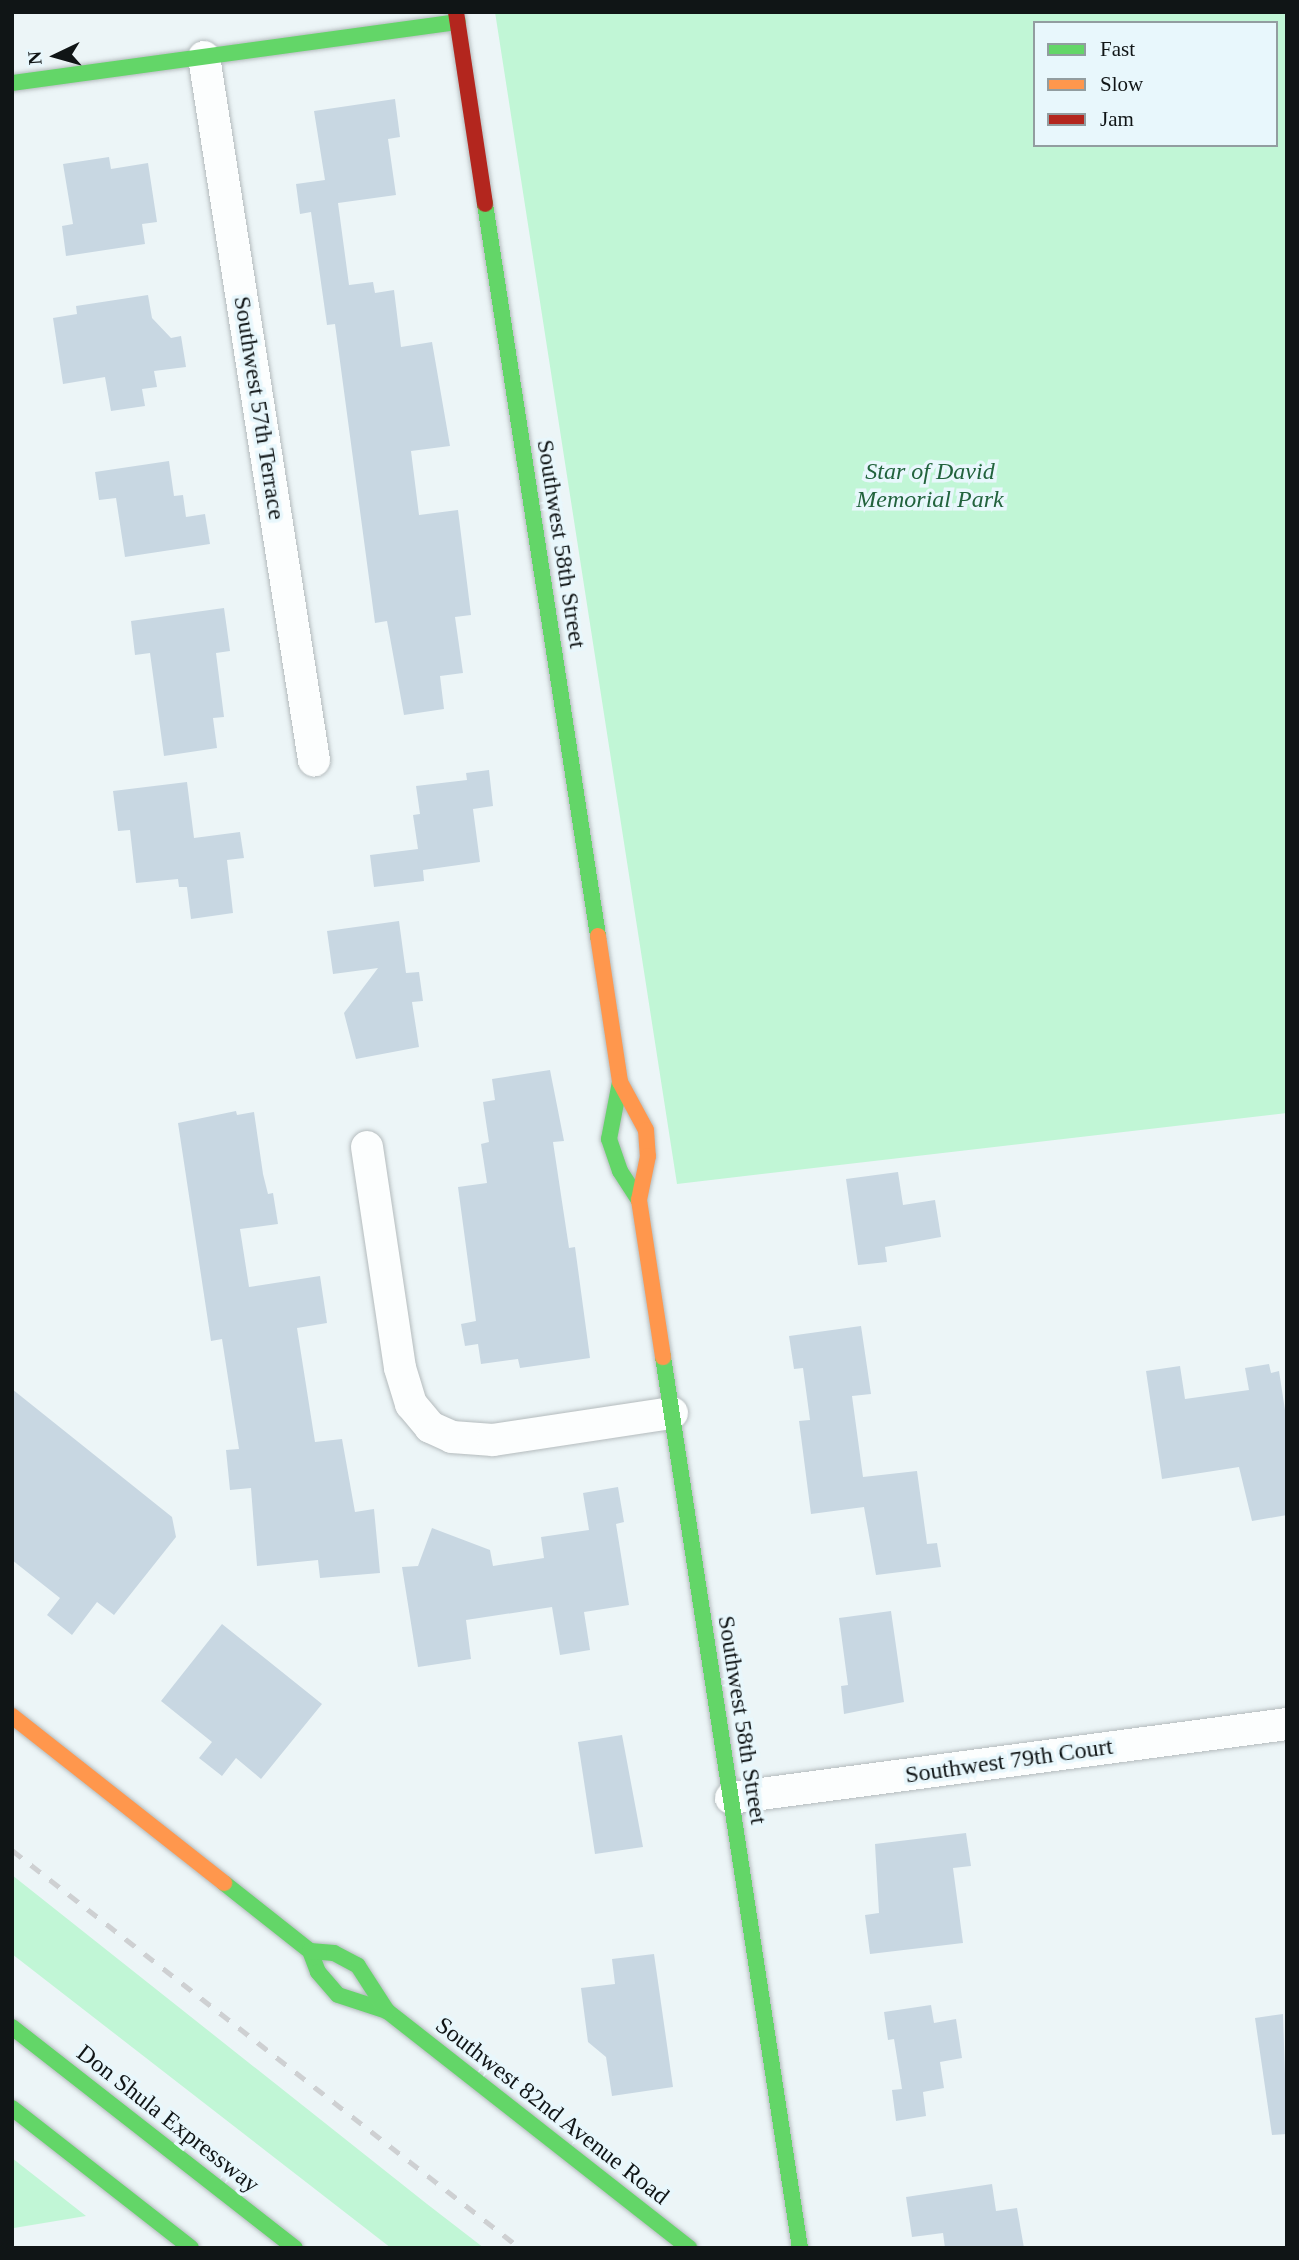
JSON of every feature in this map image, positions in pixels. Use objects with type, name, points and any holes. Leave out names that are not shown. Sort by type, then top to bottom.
[{"type":"main road","points":[[12,83],[204,57],[457,17]]},
{"type":"main road","name":"Southwest 58th Street","points":[[457,17],[621,1082],[646,1130],[648,1156],[639,1200],[800,2248]]},
{"type":"main road","name":"Southwest 58th Street","points":[[621,1082],[609,1139],[620,1171],[639,1200]]},
{"type":"main road","name":"Southwest 82nd Avenue Road","points":[[12,1716],[310,1951],[318,1972],[338,1995],[387,2011]]},
{"type":"main road","name":"Southwest 82nd Avenue Road","points":[[310,1951],[334,1954],[358,1966],[387,2011],[689,2248]]},
{"type":"main road","name":"Don Shula Expressway","points":[[12,2027],[295,2248]]},
{"type":"main road","points":[[12,2108],[191,2248]]},
{"type":"street","name":"Southwest 57th Terrace","points":[[204,57],[314,760]]},
{"type":"street","points":[[367,1147],[400,1368],[411,1404],[430,1427],[452,1437],[482,1441],[672,1413]]},
{"type":"street","name":"Southwest 79th Court","points":[[731,1798],[1287,1724]]},
{"type":"green space","name":"Star of David Memorial Park","points":[[495,12],[1287,12],[1287,1113],[677,1184]]},
{"type":"green space","points":[[12,1875],[484,2248],[391,2248],[12,1954]]},
{"type":"green space","points":[[12,2158],[86,2216],[14,2228],[12,2239]]},
{"type":"building","points":[[395,99],[400,137],[388,139],[396,195],[338,203],[349,285],[373,282],[375,293],[394,290],[401,347],[432,342],[450,446],[411,451],[419,515],[458,510],[471,615],[455,617],[463,673],[440,676],[444,709],[404,715],[387,621],[375,623],[335,324],[327,325],[311,212],[300,214],[296,184],[325,180],[314,111]]},
{"type":"building","points":[[109,157],[111,169],[148,163],[157,222],[142,224],[145,244],[66,256],[62,226],[73,224],[63,164]]},
{"type":"building","points":[[148,295],[152,318],[171,338],[181,336],[186,367],[154,371],[157,387],[142,389],[145,406],[111,411],[105,377],[63,384],[53,318],[77,314],[76,306]]},
{"type":"building","points":[[169,461],[174,496],[183,495],[186,517],[205,514],[210,544],[125,557],[116,498],[99,500],[95,472]]},
{"type":"building","points":[[224,608],[230,651],[216,653],[224,717],[213,718],[217,748],[164,756],[150,653],[135,655],[131,621]]},
{"type":"building","points":[[489,770],[493,806],[473,809],[480,862],[423,870],[424,881],[374,887],[370,855],[418,849],[413,815],[420,814],[416,786],[467,780],[466,773]]},
{"type":"building","points":[[187,782],[194,838],[240,832],[244,858],[227,860],[233,913],[191,919],[187,887],[179,887],[178,879],[136,883],[130,830],[118,831],[113,791]]},
{"type":"building","points":[[399,921],[406,973],[419,972],[423,1001],[412,1002],[419,1047],[356,1059],[344,1013],[378,968],[333,974],[327,931]]},
{"type":"building","points":[[550,1070],[564,1141],[553,1142],[569,1248],[575,1247],[590,1358],[520,1368],[518,1359],[481,1364],[478,1344],[465,1346],[461,1324],[476,1321],[458,1187],[487,1183],[481,1144],[489,1142],[483,1102],[495,1100],[492,1079]]},
{"type":"building","points":[[236,1111],[237,1115],[254,1112],[263,1174],[268,1194],[273,1193],[278,1224],[240,1229],[249,1287],[320,1276],[327,1323],[297,1328],[315,1442],[342,1439],[355,1512],[374,1509],[380,1573],[320,1578],[318,1560],[257,1566],[251,1488],[230,1490],[226,1450],[239,1449],[222,1339],[211,1341],[178,1123]]},
{"type":"building","points":[[898,1172],[903,1205],[935,1200],[941,1237],[885,1247],[887,1262],[858,1265],[846,1179]]},
{"type":"building","points":[[861,1326],[871,1394],[852,1396],[863,1477],[917,1471],[927,1544],[937,1543],[941,1567],[876,1575],[864,1507],[811,1514],[799,1421],[810,1420],[803,1368],[794,1369],[789,1336]]},
{"type":"building","points":[[1269,1364],[1271,1373],[1279,1371],[1287,1423],[1287,1515],[1252,1521],[1239,1467],[1162,1479],[1146,1371],[1180,1366],[1185,1399],[1249,1390],[1245,1368]]},
{"type":"building","points":[[12,1389],[172,1517],[176,1537],[114,1615],[97,1602],[72,1635],[47,1615],[60,1598],[12,1560]]},
{"type":"building","points":[[618,1487],[624,1522],[616,1524],[629,1605],[584,1612],[590,1650],[560,1655],[552,1607],[466,1620],[471,1659],[418,1667],[402,1567],[418,1566],[432,1528],[490,1550],[493,1566],[544,1558],[541,1537],[589,1530],[583,1493]]},
{"type":"building","points":[[891,1611],[904,1702],[844,1714],[841,1686],[848,1685],[839,1618]]},
{"type":"building","points":[[222,1624],[322,1704],[261,1779],[236,1758],[222,1776],[199,1758],[212,1742],[161,1701]]},
{"type":"building","points":[[622,1735],[643,1847],[595,1854],[578,1742]]},
{"type":"building","points":[[966,1833],[971,1866],[953,1868],[963,1943],[870,1954],[865,1915],[879,1913],[875,1844]]},
{"type":"building","points":[[654,1954],[673,2087],[612,2096],[606,2057],[588,2042],[581,1988],[615,1984],[612,1959]]},
{"type":"building","points":[[931,2005],[934,2023],[956,2019],[962,2058],[940,2062],[944,2088],[923,2092],[926,2116],[896,2121],[892,2090],[902,2089],[894,2039],[888,2040],[884,2012]]},
{"type":"building","points":[[1283,2014],[1287,2134],[1272,2135],[1255,2018]]},
{"type":"building","points":[[992,2184],[996,2211],[1017,2208],[1024,2248],[945,2248],[943,2233],[912,2237],[906,2197]]},
{"type":"railway","points":[[12,1850],[520,2248]]},
{"type":"traffic: fast","points":[[12,83],[458,22]]},
{"type":"traffic: fast","points":[[485,204],[598,936]]},
{"type":"traffic: fast","points":[[620,1082],[609,1139],[620,1171],[639,1200]]},
{"type":"traffic: fast","points":[[663,1357],[800,2248]]},
{"type":"traffic: fast","points":[[224,1883],[310,1951],[318,1972],[338,1995],[387,2011],[689,2248]]},
{"type":"traffic: fast","points":[[310,1951],[334,1953],[358,1966],[387,2011]]},
{"type":"traffic: fast","points":[[12,2027],[295,2248]]},
{"type":"traffic: fast","points":[[12,2108],[191,2248]]},
{"type":"traffic: slow","points":[[598,936],[620,1082],[646,1130],[648,1156],[639,1200],[663,1357]]},
{"type":"traffic: slow","points":[[12,1716],[224,1883]]},
{"type":"traffic: jam","points":[[456,12],[485,204]]}]
